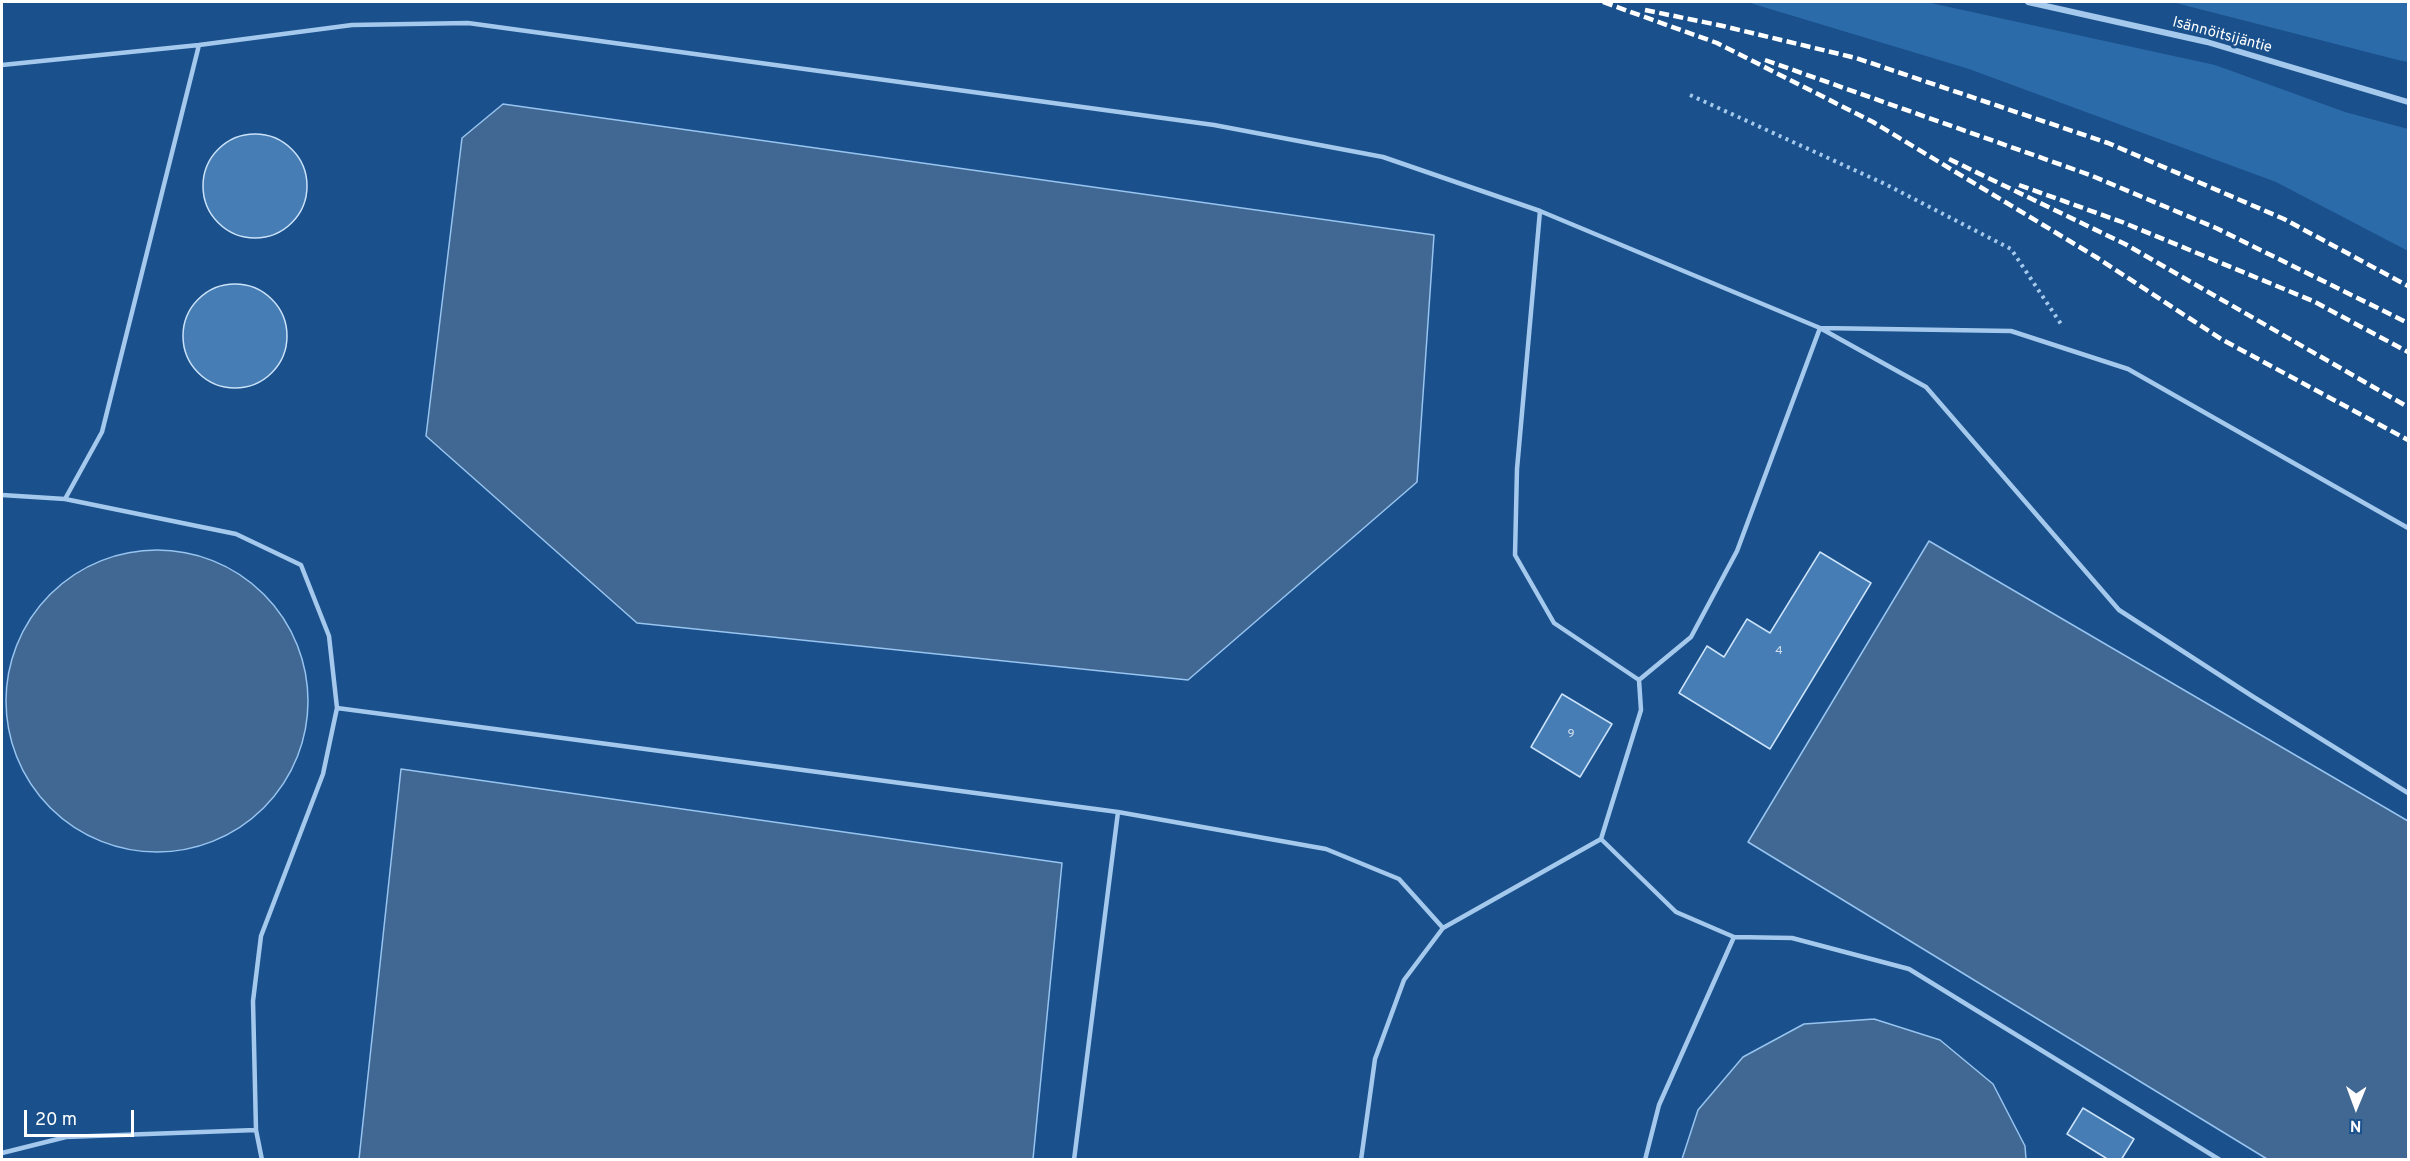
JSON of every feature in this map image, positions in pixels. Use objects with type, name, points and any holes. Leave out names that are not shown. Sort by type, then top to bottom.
[{"type":"street","name":"Isännöitsijäntie","points":[[2028,2],[2207,42],[2409,102]]},
{"type":"lane","points":[[2,65],[199,45],[352,25],[468,23],[1214,125],[1383,158],[1540,211],[1820,327],[1926,387],[2119,610],[2409,793]]},
{"type":"lane","points":[[64,500],[102,432],[199,45]]},
{"type":"lane","points":[[1540,211],[1517,470],[1515,555],[1554,623],[1639,680]]},
{"type":"lane","points":[[1820,327],[2011,332],[2128,369],[2409,528]]},
{"type":"lane","points":[[1639,680],[1690,637],[1737,550],[1820,327]]},
{"type":"lane","points":[[2,495],[64,500],[236,534],[301,565],[330,636],[337,708],[323,774],[261,936],[253,1001],[256,1130],[262,1160]]},
{"type":"lane","points":[[1360,1160],[1374,1059],[1404,980],[1443,927],[1601,839],[1641,710],[1639,680]]},
{"type":"lane","points":[[337,708],[1118,812],[1326,849],[1399,879],[1443,927]]},
{"type":"lane","points":[[1074,1160],[1118,812]]},
{"type":"lane","points":[[1601,839],[1676,912],[1734,938],[1792,938],[1909,969],[2220,1160]]},
{"type":"lane","points":[[1645,1160],[1659,1105],[1734,938]]},
{"type":"lane","points":[[2,1154],[66,1137],[256,1130]]},
{"type":"path","points":[[1690,95],[1885,184],[2011,249],[2080,354]]},
{"type":"shaded area","points":[[1747,2],[1926,2],[2215,65],[2345,112],[2408,129],[2408,251],[2276,182],[1969,69]]},
{"type":"shaded area","points":[[2172,2],[2408,2],[2408,62],[2398,60]]},
{"type":"shaded area","points":[[503,104],[1434,235],[1417,482],[1188,680],[637,623],[426,436],[462,138]]},
{"type":"shaded area","points":[[1929,541],[2408,821],[2408,1159],[2267,1159],[1748,842]]},
{"type":"shaded area","points":[[142,550],[172,550],[215,561],[241,575],[274,605],[297,643],[302,657],[308,686],[308,716],[297,759],[283,785],[264,808],[241,827],[215,841],[172,852],[142,852],[99,841],[73,827],[40,797],[17,759],[12,745],[6,716],[6,686],[17,643],[31,617],[61,584],[99,561],[113,556]]},
{"type":"shaded area","points":[[401,769],[1062,863],[1033,1159],[359,1159]]},
{"type":"shaded area","points":[[1874,1019],[1940,1040],[1993,1084],[2025,1146],[2026,1159],[1682,1159],[1698,1110],[1743,1057],[1804,1024]]},
{"type":"building","points":[[255,134],[275,138],[292,149],[303,166],[307,186],[303,206],[292,223],[275,234],[255,238],[235,234],[218,223],[207,206],[203,186],[207,166],[218,149],[235,138]]},
{"type":"building","points":[[235,284],[255,288],[272,299],[283,316],[287,336],[283,356],[272,373],[255,384],[235,388],[215,384],[198,373],[187,356],[183,336],[187,316],[198,299],[215,288]]},
{"type":"building","points":[[1820,552],[1871,583],[1770,749],[1679,693],[1707,646],[1724,657],[1747,619],[1770,633]]},
{"type":"building","points":[[1562,694],[1612,724],[1580,777],[1531,747]]},
{"type":"building","points":[[2083,1108],[2134,1139],[2121,1160],[2109,1160],[2067,1134]]},
{"type":"railway","points":[[1603,2],[1717,43],[1873,122],[2096,257],[2221,339],[2408,440]]},
{"type":"railway","points":[[1645,10],[1856,58],[2108,143],[2284,219],[2408,286]]},
{"type":"railway","points":[[1765,60],[2090,175],[2216,228],[2408,323]]},
{"type":"railway","points":[[1949,159],[2125,244],[2408,407]]},
{"type":"railway","points":[[2019,185],[2122,222],[2313,301],[2408,352]]}]
